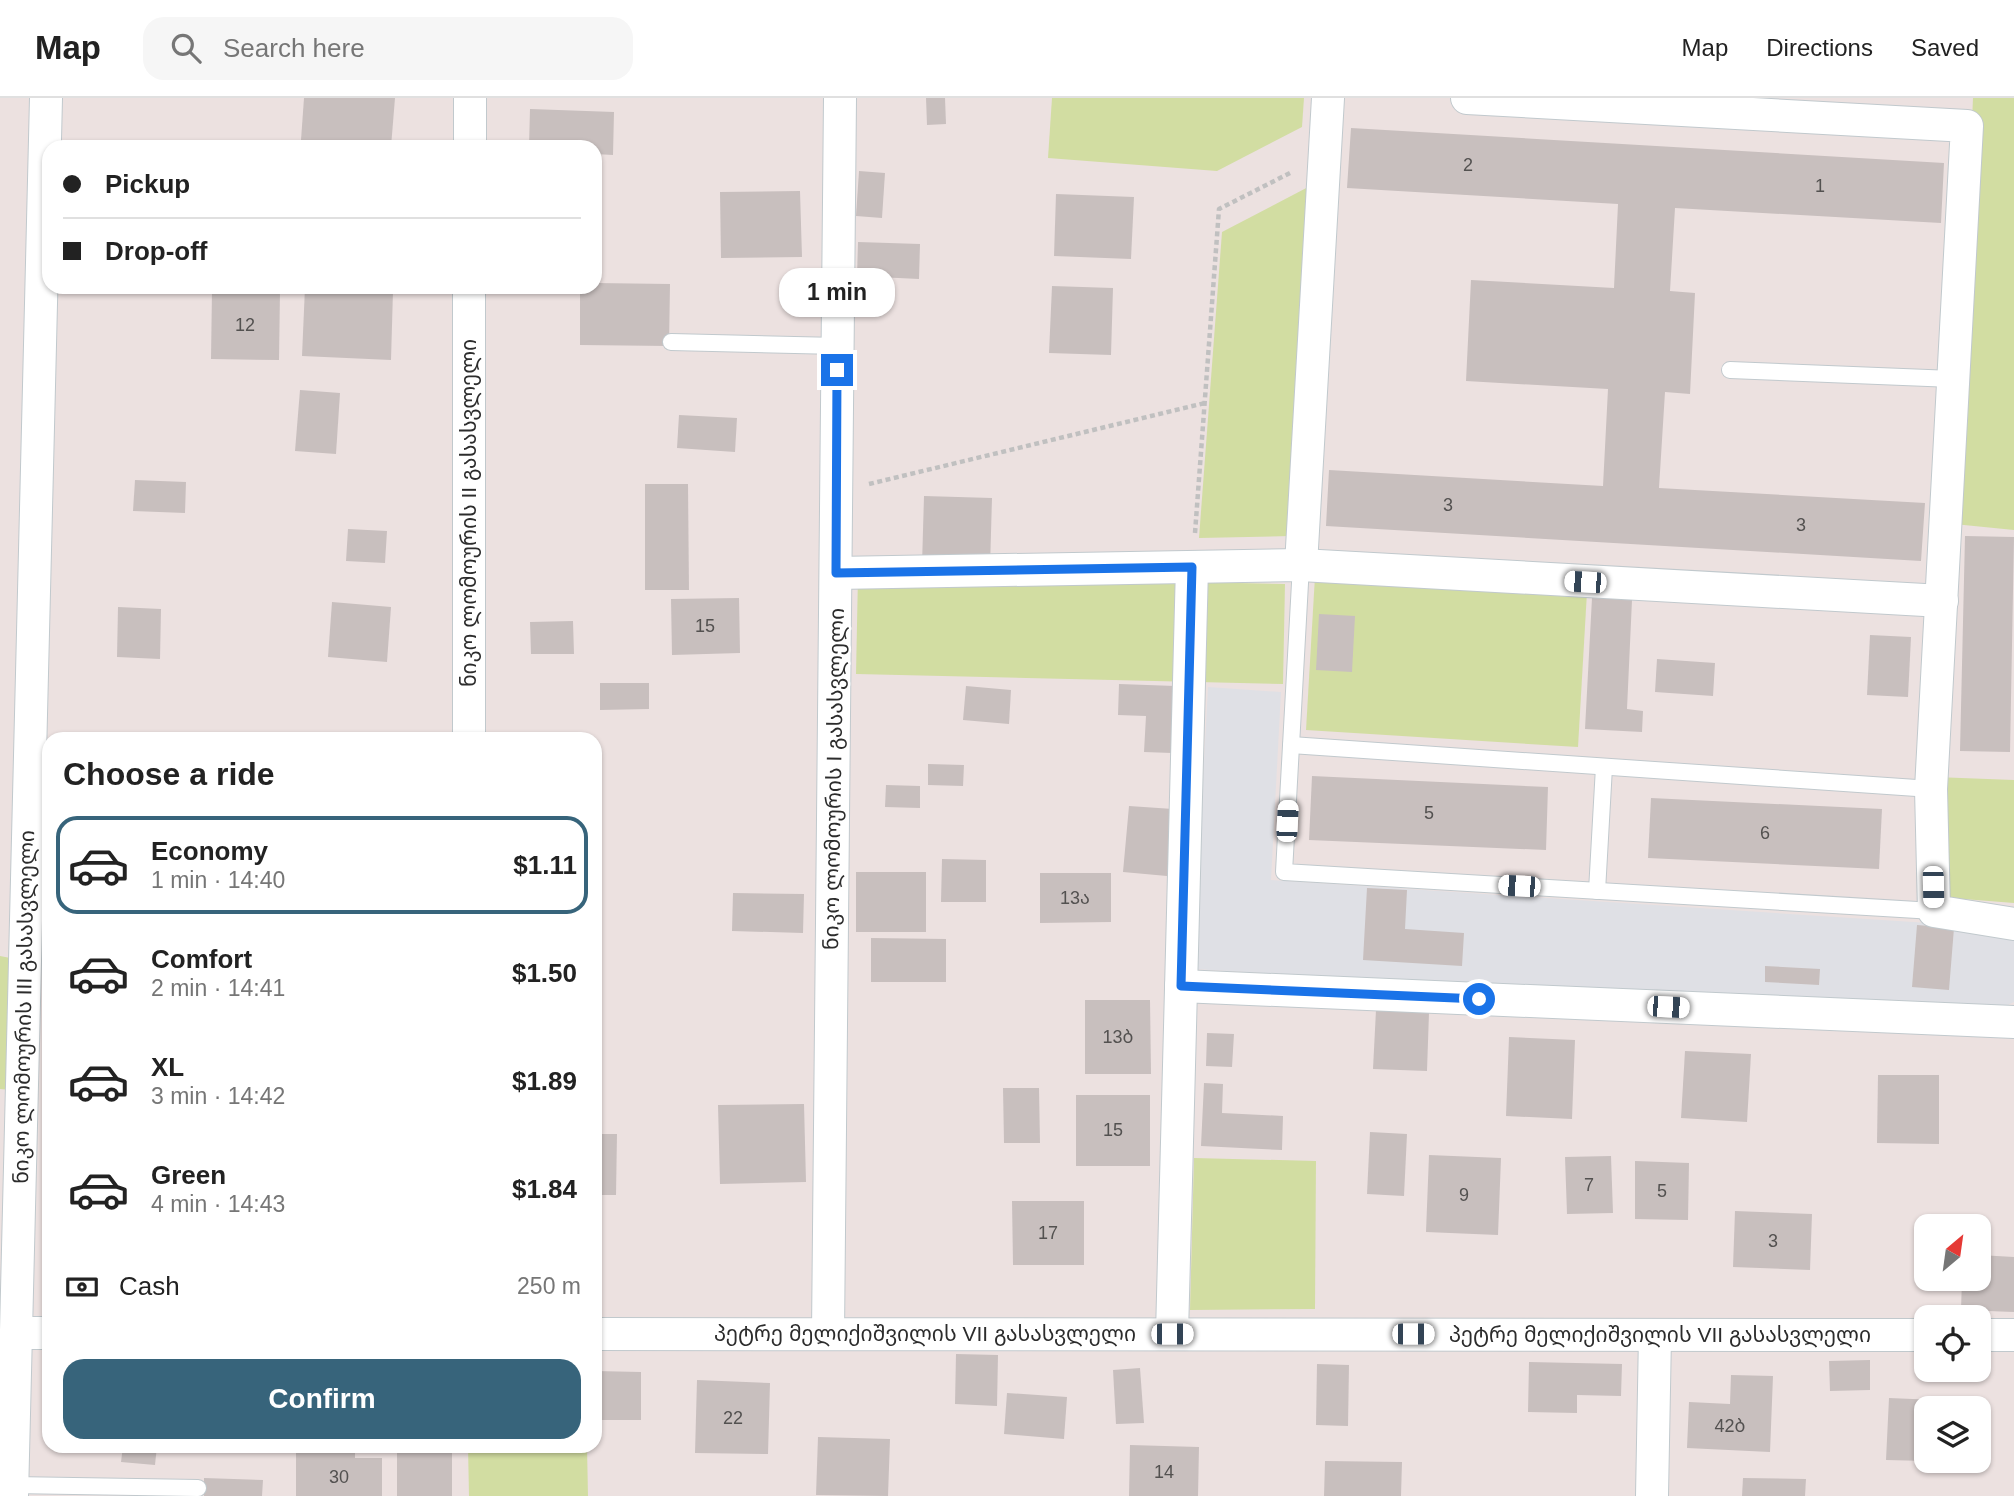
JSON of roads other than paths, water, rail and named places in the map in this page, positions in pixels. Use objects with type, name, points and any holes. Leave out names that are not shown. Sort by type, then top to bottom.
[{"type":"street","name":"ნიკო ლომოურის III გასასვლელი","points":[[45,140],[46,98]]},
{"type":"street","points":[[470,98],[470,140]]},
{"type":"street","name":"ნიკო ლომოურის I გასასვლელი","points":[[828,1334],[840,98]]},
{"type":"street","points":[[1301,565],[1328,98]]},
{"type":"street","points":[[1467,98],[1967,126],[1931,789],[1934,911],[2014,924]]},
{"type":"street","name":"ნიკო ლომოურის III გასასვლელი","points":[[12,1491],[7,1389],[16,1334],[42,263]]},
{"type":"street","name":"ნიკო ლომოურის II გასასვლელი","points":[[469,732],[470,294]]},
{"type":"street","points":[[836,573],[1301,565],[1942,601]]},
{"type":"street","points":[[1172,1334],[1192,567]]},
{"type":"street","points":[[1181,986],[2014,1022]]},
{"type":"street","points":[[16,1334],[42,1334]]},
{"type":"street","name":"პეტრე მელიქიშვილის VII გასასვლელი","points":[[602,1334],[1914,1335]]},
{"type":"street","points":[[1652,1496],[1655,1335]]},
{"type":"street","points":[[1991,1335],[2014,1335]]},
{"type":"lane","points":[[671,342],[838,346]]},
{"type":"lane","points":[[1730,370],[1954,379]]},
{"type":"lane","points":[[1301,565],[1284,872],[1934,911]]},
{"type":"lane","points":[[1291,745],[1931,789]]},
{"type":"lane","points":[[1597,891],[1604,767]]},
{"type":"lane","points":[[12,1491],[198,1488]]}]
